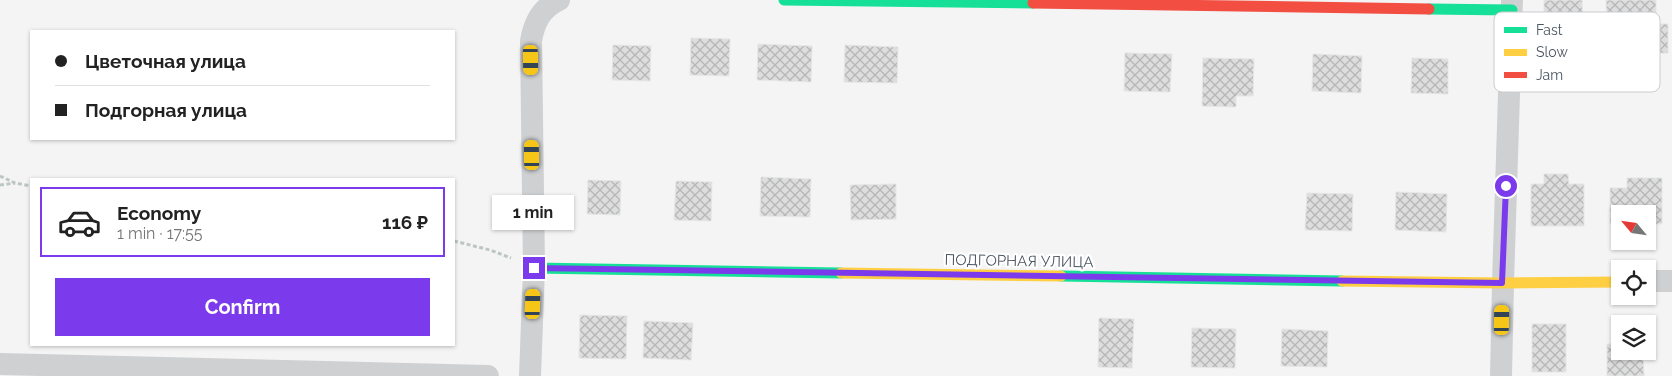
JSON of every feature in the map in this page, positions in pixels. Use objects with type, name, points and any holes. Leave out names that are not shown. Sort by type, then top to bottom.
[{"type":"street","points":[[530,376],[534,268],[531,41],[534,26],[541,13],[559,0]]},
{"type":"street","points":[[784,0],[1512,5]]},
{"type":"street","points":[[1501,376],[1502,283],[1509,92]]},
{"type":"street","name":"ПОДГОРНАЯ УЛИЦА","points":[[534,268],[1502,283],[1611,282]]},
{"type":"street","points":[[1656,281],[1672,281]]},
{"type":"street","points":[[0,364],[488,376]]},
{"type":"path","points":[[0,176],[16,183],[30,186]]},
{"type":"path","points":[[0,185],[16,183]]},
{"type":"path","points":[[455,241],[490,250],[534,268]]},
{"type":"building","points":[[1544,0],[1582,0],[1582,12],[1544,12]]},
{"type":"building","points":[[1606,0],[1656,0],[1656,12],[1606,12]]},
{"type":"building","points":[[1660,24],[1668,24],[1668,53],[1660,53]]},
{"type":"building","points":[[691,38],[730,39],[729,76],[690,75]]},
{"type":"building","points":[[758,44],[812,46],[811,82],[757,80]]},
{"type":"building","points":[[613,45],[651,46],[650,81],[612,80]]},
{"type":"building","points":[[845,45],[898,47],[897,83],[844,82]]},
{"type":"building","points":[[1125,53],[1172,54],[1170,92],[1124,91]]},
{"type":"building","points":[[1313,54],[1362,56],[1361,93],[1312,91]]},
{"type":"building","points":[[1203,58],[1254,59],[1253,96],[1236,96],[1236,107],[1202,106]]},
{"type":"building","points":[[1412,58],[1448,59],[1448,94],[1411,93]]},
{"type":"building","points":[[1544,174],[1568,174],[1569,184],[1584,184],[1584,226],[1531,226],[1531,184],[1544,184]]},
{"type":"building","points":[[761,177],[811,179],[810,217],[760,216]]},
{"type":"building","points":[[1627,178],[1662,178],[1662,224],[1656,224],[1656,205],[1611,205],[1610,224],[1610,188],[1627,188]]},
{"type":"building","points":[[588,180],[621,181],[620,215],[587,214]]},
{"type":"building","points":[[676,181],[712,182],[711,221],[674,220]]},
{"type":"building","points":[[896,184],[896,219],[851,220],[850,185]]},
{"type":"building","points":[[1396,192],[1447,194],[1446,232],[1395,230]]},
{"type":"building","points":[[1307,193],[1353,194],[1352,231],[1305,230]]},
{"type":"building","points":[[580,315],[627,316],[626,359],[579,358]]},
{"type":"building","points":[[1099,318],[1134,319],[1132,368],[1098,367]]},
{"type":"building","points":[[644,321],[693,323],[691,360],[643,358]]},
{"type":"building","points":[[1532,324],[1566,324],[1566,372],[1532,372]]},
{"type":"building","points":[[1192,328],[1236,329],[1235,368],[1191,367]]},
{"type":"building","points":[[1282,329],[1328,331],[1327,367],[1281,366]]},
{"type":"building","points":[[1607,344],[1611,344],[1611,360],[1643,360],[1644,376],[1607,376]]},
{"type":"traffic: fast","points":[[784,0],[1033,3]]},
{"type":"traffic: fast","points":[[1429,9],[1512,10]]},
{"type":"traffic: fast","points":[[534,268],[841,273]]},
{"type":"traffic: fast","points":[[1061,276],[1342,281]]},
{"type":"traffic: slow","points":[[841,273],[1061,276]]},
{"type":"traffic: slow","points":[[1342,281],[1611,282]]},
{"type":"traffic: jam","points":[[1033,3],[1429,9]]},
{"type":"route","points":[[534,268],[1502,283],[1506,186]]}]
